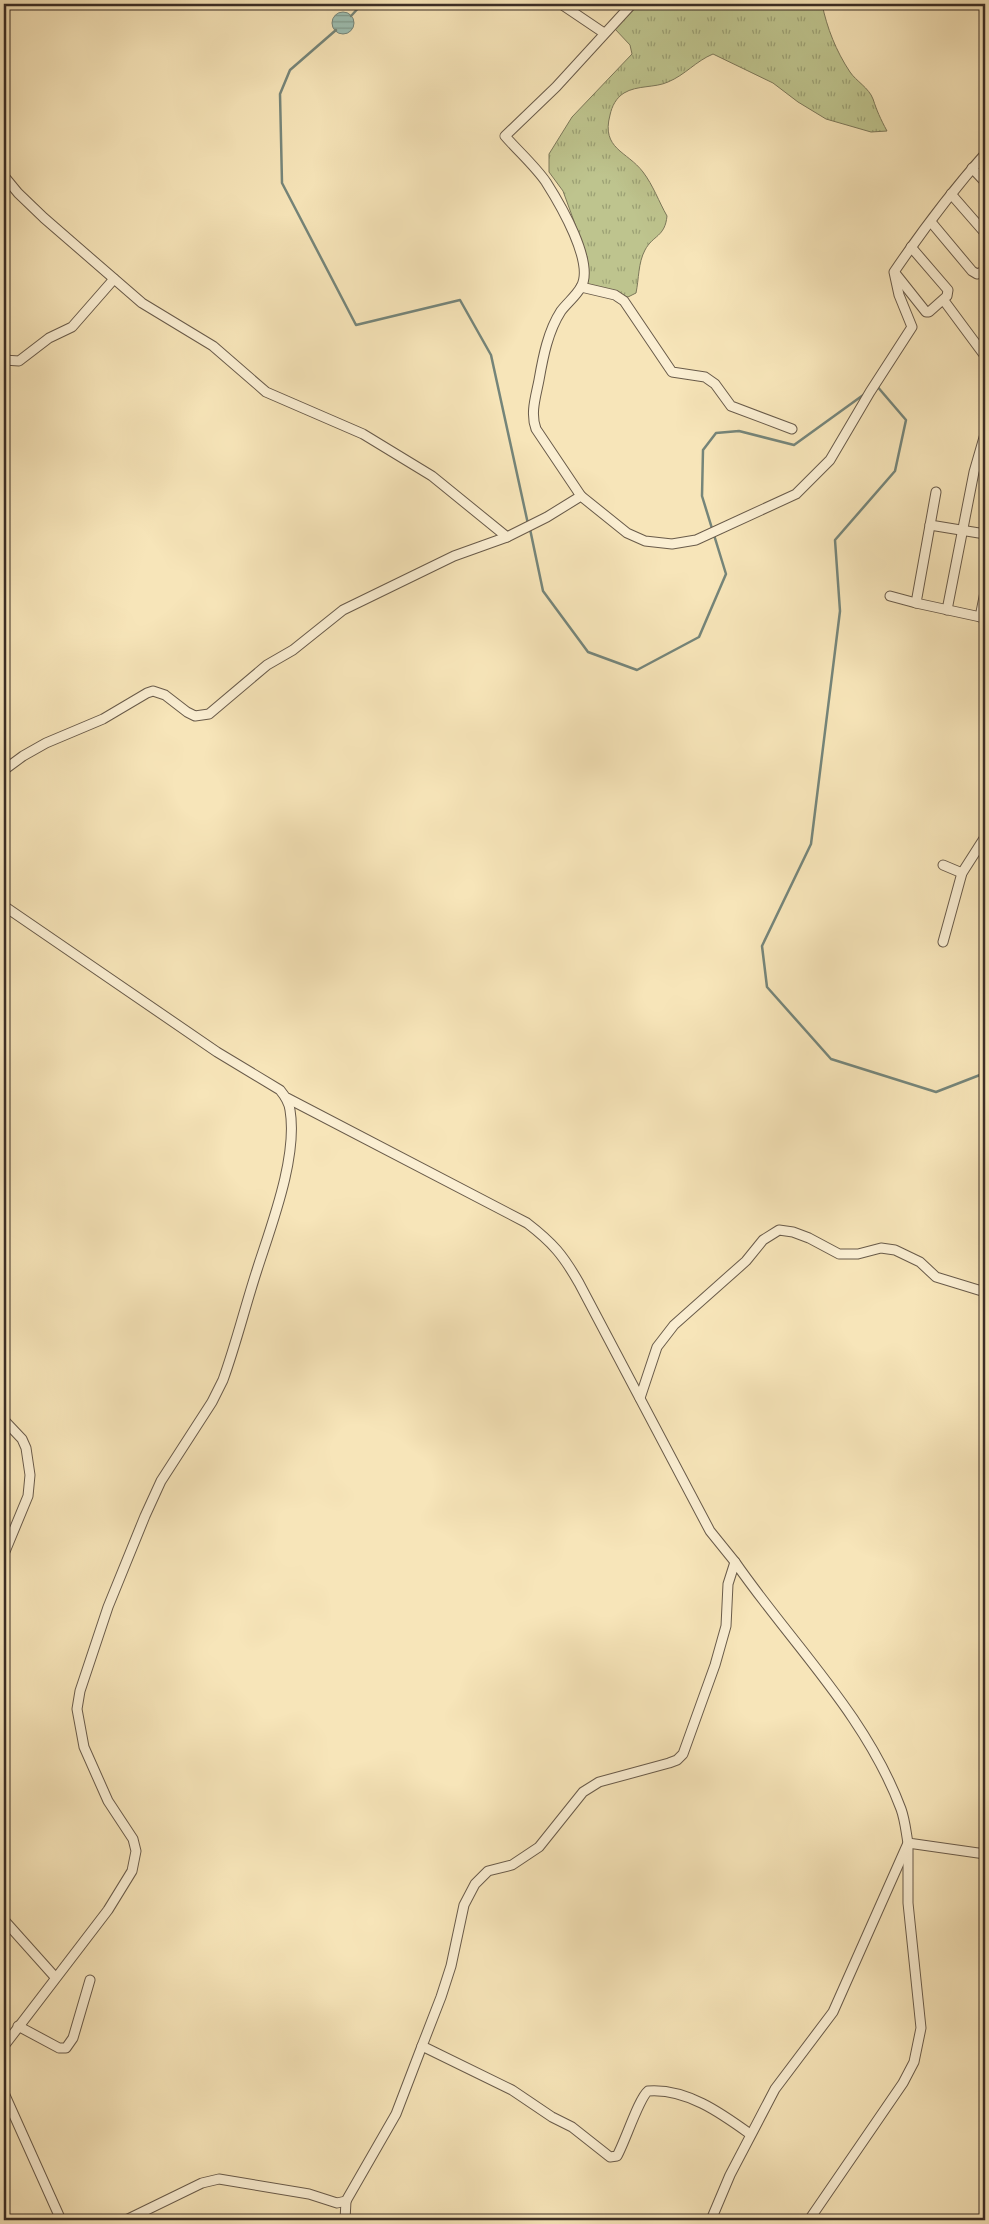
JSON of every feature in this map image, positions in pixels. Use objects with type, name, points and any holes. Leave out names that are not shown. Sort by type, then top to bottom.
[{"type":"street","points":[[561,4],[604,33]]},
{"type":"street","points":[[632,4],[556,87],[505,136],[546,182],[577,239],[584,272],[581,287],[560,312],[550,335],[535,397],[533,421],[536,429],[582,496],[627,533],[645,541],[672,544],[696,540],[796,494],[830,460],[870,392],[912,327],[898,295],[894,272],[951,194],[985,154]]},
{"type":"street","points":[[972,168],[985,182]]},
{"type":"street","points":[[4,176],[18,193],[44,218],[142,304],[213,346],[266,392],[363,434],[432,476],[507,537]]},
{"type":"street","points":[[951,194],[985,233]]},
{"type":"street","points":[[931,222],[972,271],[978,274],[985,271]]},
{"type":"street","points":[[894,272],[926,312],[929,312],[946,296],[948,290],[911,247]]},
{"type":"street","points":[[4,360],[19,361],[49,338],[72,327],[114,279]]},
{"type":"street","points":[[581,287],[615,295],[624,300],[672,372],[705,377],[715,384],[731,406],[792,429]]},
{"type":"street","points":[[945,302],[985,356]]},
{"type":"street","points":[[947,610],[974,472],[985,434]]},
{"type":"street","points":[[916,603],[936,492]]},
{"type":"street","points":[[4,770],[23,756],[46,743],[103,719],[147,692],[165,695],[195,716],[209,714],[267,665],[293,650],[343,610],[454,556],[507,537],[547,517],[582,496]]},
{"type":"street","points":[[930,525],[985,534]]},
{"type":"street","points":[[890,596],[983,618],[985,592]]},
{"type":"street","points":[[943,942],[962,873],[985,836]]},
{"type":"street","points":[[943,865],[962,873]]},
{"type":"street","points":[[4,906],[217,1052],[280,1090],[287,1098],[527,1223],[551,1241],[567,1261],[710,1531],[840,1701],[876,1754],[902,1810],[908,1843],[908,1902],[921,2028],[914,2062],[903,2083],[808,2220]]},
{"type":"street","points":[[4,2046],[108,1910],[128,1880],[136,1851],[133,1840],[108,1801],[84,1747],[77,1709],[80,1691],[108,1607],[145,1516],[161,1481],[212,1402],[223,1380],[235,1346],[275,1214],[286,1168],[291,1128],[287,1098]]},
{"type":"street","points":[[640,1398],[657,1346],[674,1324],[746,1261],[763,1240],[779,1230],[793,1232],[809,1238],[839,1254],[858,1254],[882,1248],[895,1250],[920,1262],[936,1277],[985,1292]]},
{"type":"street","points":[[4,1420],[22,1439],[26,1448],[30,1475],[28,1496],[4,1554]]},
{"type":"street","points":[[345,2220],[346,2201],[396,2114],[442,1997],[464,1906],[475,1884],[488,1871],[512,1865],[539,1847],[583,1792],[599,1782],[669,1763],[683,1754],[715,1665],[726,1626],[728,1584],[735,1562]]},
{"type":"street","points":[[908,1843],[985,1854]]},
{"type":"street","points":[[711,2220],[750,2134],[775,2089],[833,2012],[908,1843]]},
{"type":"street","points":[[4,1920],[55,1977]]},
{"type":"street","points":[[18,2026],[59,2048],[66,2048],[73,2038],[90,1980]]},
{"type":"street","points":[[422,2046],[512,2090],[572,2127],[610,2158],[618,2156],[640,2101],[648,2092],[676,2094],[698,2102],[720,2113],[750,2134]]},
{"type":"street","points":[[4,2093],[61,2220]]},
{"type":"street","points":[[126,2220],[202,2183],[219,2179],[309,2194],[337,2203],[346,2201]]},
{"type":"green space","points":[[639,4],[822,4],[829,31],[840,56],[853,75],[871,95],[887,131],[871,132],[826,119],[798,102],[773,83],[713,54],[668,82],[629,90],[624,93],[612,108],[608,126],[609,135],[617,148],[637,165],[647,177],[667,216],[664,228],[645,250],[640,266],[636,293],[628,297],[586,284],[587,257],[563,191],[549,172],[549,154],[572,117],[632,54],[630,45],[615,29]]},
{"type":"water","points":[[343,12],[351,15],[354,23],[351,31],[343,34],[335,31],[332,23],[335,15]]},
{"type":"waterway","points":[[351,16],[362,4]]},
{"type":"waterway","points":[[336,30],[290,70],[280,94],[282,183],[356,325],[460,300],[491,355],[528,524]]},
{"type":"waterway","points":[[876,385],[906,420],[895,471],[835,540],[840,611],[811,844],[762,946],[767,987],[831,1059],[936,1092],[985,1073]]},
{"type":"waterway","points":[[530,529],[543,591],[588,652],[637,670],[699,637],[726,574],[702,496],[703,450],[716,433],[739,431],[794,445],[866,393]]}]
